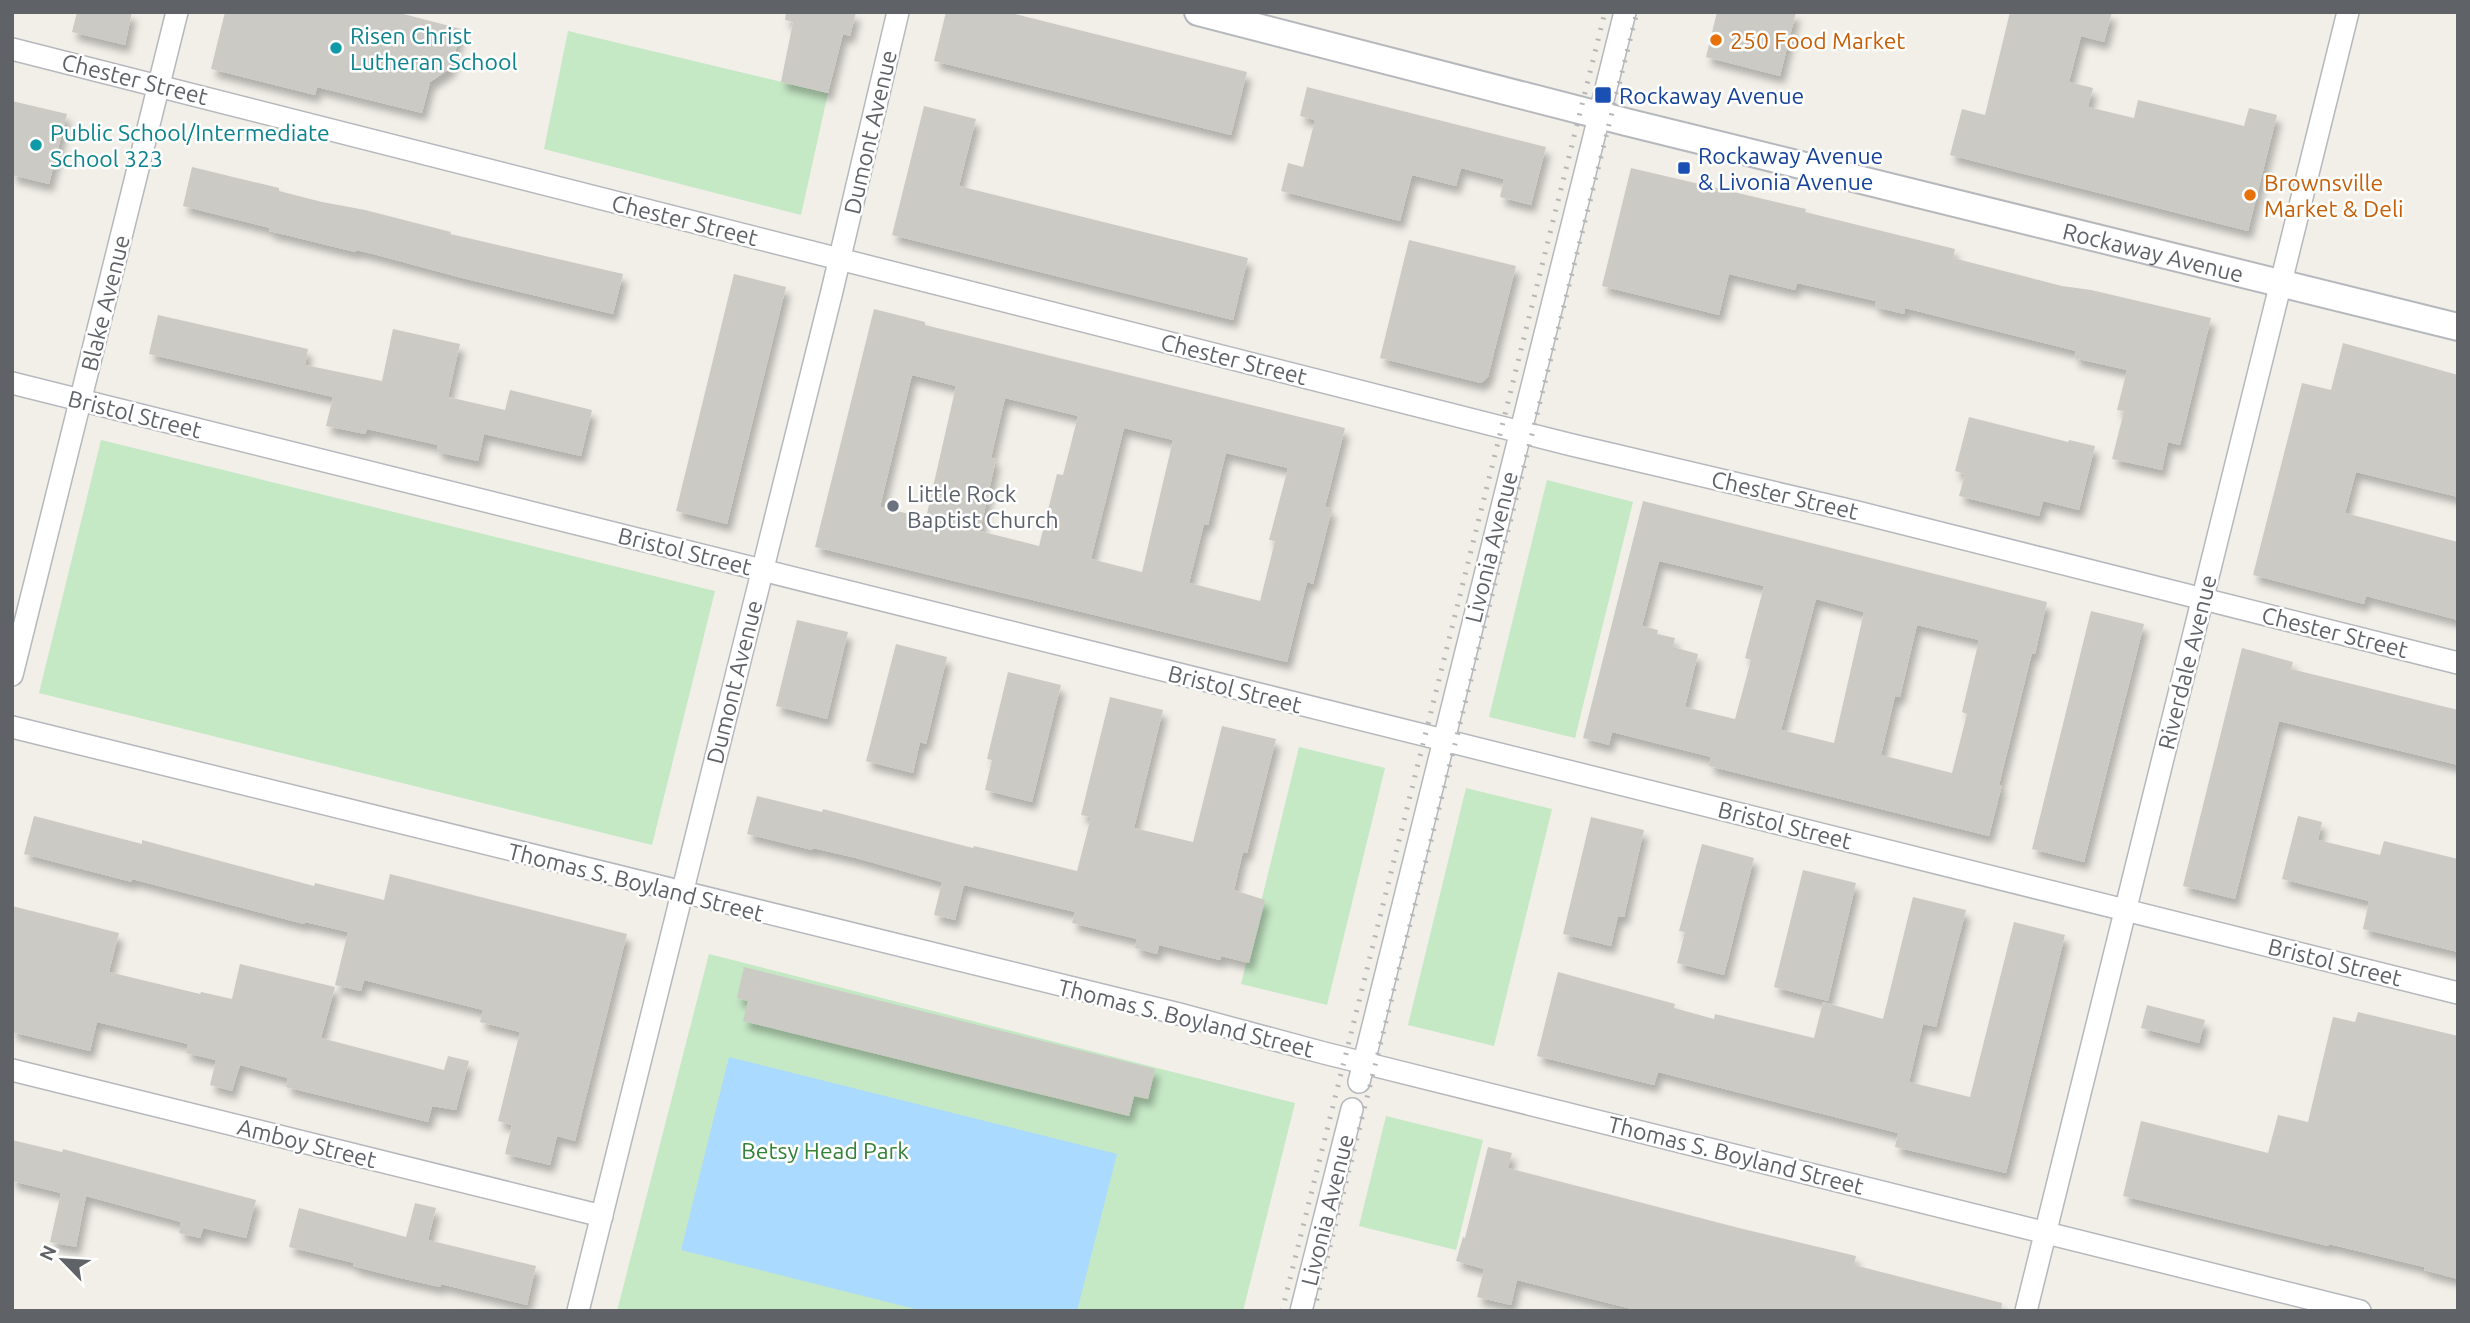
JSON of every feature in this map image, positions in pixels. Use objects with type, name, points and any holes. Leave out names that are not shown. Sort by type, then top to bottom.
[{"type":"street","name":"Blake Avenue","points":[[12,675],[177,12]]},
{"type":"street","name":"Dumont Avenue","points":[[578,1311],[840,259],[898,12]]},
{"type":"street","name":"Rockaway Avenue","points":[[1198,12],[2458,327]]},
{"type":"street","name":"Livonia Avenue","points":[[1361,1072],[1625,12]]},
{"type":"street","name":"Riverdale Avenue","points":[[2026,1311],[2348,12]]},
{"type":"street","name":"Chester Street","points":[[12,49],[1521,431],[2458,663]]},
{"type":"street","name":"Bristol Street","points":[[12,383],[2458,993]]},
{"type":"street","name":"Thomas S. Boyland Street","points":[[12,727],[681,893],[1361,1072],[2045,1232],[2360,1311]]},
{"type":"street","name":"Amboy Street","points":[[12,1070],[602,1216]]},
{"type":"street","name":"Livonia Avenue","points":[[1301,1311],[1352,1110]]},
{"type":"green space","points":[[568,31],[828,93],[801,215],[544,149]]},
{"type":"green space","points":[[101,440],[715,591],[652,845],[39,693]]},
{"type":"green space","points":[[1547,480],[1633,502],[1575,738],[1489,717]]},
{"type":"green space","points":[[1299,747],[1385,768],[1327,1005],[1241,984]]},
{"type":"green space","points":[[1466,788],[1552,809],[1494,1046],[1408,1025]]},
{"type":"green space","name":"Betsy Head Park","points":[[709,954],[1295,1103],[1243,1311],[617,1311]]},
{"type":"green space","points":[[1386,1116],[1483,1140],[1456,1250],[1359,1226]]},
{"type":"water","points":[[729,1057],[1117,1154],[1077,1311],[923,1311],[681,1250]]},
{"type":"building","points":[[77,12],[132,12],[125,45],[72,32]]},
{"type":"building","name":"Risen Christ Lutheran School","points":[[225,12],[396,12],[461,29],[451,68],[430,82],[422,113],[317,87],[315,95],[211,69]]},
{"type":"building","points":[[786,12],[856,12],[850,36],[843,34],[828,93],[781,82],[793,22],[785,20]]},
{"type":"building","points":[[946,12],[1007,12],[1247,72],[1231,135],[934,61]]},
{"type":"building","points":[[1717,12],[1796,12],[1780,76],[1706,57]]},
{"type":"building","points":[[2010,12],[2112,12],[2104,42],[2081,36],[2069,82],[2093,88],[2088,107],[2134,118],[2138,100],[2244,126],[2249,108],[2277,115],[2248,231],[1950,155],[1962,109],[1985,115]]},
{"type":"building","points":[[1307,87],[1546,147],[1531,205],[1500,197],[1504,179],[1461,168],[1456,186],[1412,175],[1400,221],[1281,191],[1288,163],[1303,167],[1315,120],[1300,116]]},
{"type":"building","name":"Public School/Intermediate School 323","points":[[12,101],[67,114],[49,184],[12,175]]},
{"type":"building","points":[[924,106],[976,119],[959,186],[1248,258],[1233,320],[892,235]]},
{"type":"building","points":[[192,167],[279,188],[279,191],[322,202],[451,232],[450,234],[623,274],[613,314],[269,231],[270,228],[183,206]]},
{"type":"building","points":[[1631,168],[1806,209],[1805,212],[1955,249],[1953,258],[2062,286],[2091,290],[2211,318],[2180,445],[2168,442],[2162,470],[2112,459],[2124,411],[2117,410],[2127,370],[2074,358],[2076,351],[1905,308],[1904,314],[1875,307],[1876,301],[1797,283],[1795,290],[1729,274],[1719,315],[1602,286]]},
{"type":"building","points":[[1409,240],[1516,266],[1488,377],[1481,383],[1380,358]]},
{"type":"building","points":[[734,274],[786,287],[727,524],[676,511]]},
{"type":"building","points":[[874,309],[925,322],[925,325],[1345,428],[1325,507],[1332,509],[1313,584],[1307,582],[1287,662],[815,547]],"holes":[[[912,375],[956,386],[926,518],[880,507]],[[1005,398],[1078,416],[1063,475],[1057,474],[1039,546],[980,531],[996,459],[991,458]],[[1124,428],[1173,440],[1142,572],[1091,559]],[[1226,453],[1288,468],[1269,540],[1275,541],[1260,601],[1189,583],[1204,524],[1208,525]]]},
{"type":"building","points":[[158,315],[308,349],[305,365],[382,381],[393,329],[460,344],[448,397],[505,410],[510,390],[592,410],[581,456],[484,434],[478,461],[437,452],[438,445],[367,429],[365,434],[326,426],[333,397],[149,354]]},
{"type":"building","points":[[2343,343],[2458,375],[2458,497],[2356,472],[2345,513],[2458,542],[2458,620],[2366,596],[2364,604],[2253,575],[2302,383],[2331,390]]},
{"type":"building","points":[[1969,417],[2068,442],[2069,440],[2095,446],[2079,510],[2043,501],[2039,516],[1959,496],[1965,474],[1955,471]]},
{"type":"building","points":[[1643,501],[2047,602],[1999,785],[2002,785],[1989,836],[1709,766],[1711,757],[1612,732],[1609,745],[1583,738]],"holes":[[[1659,561],[1764,586],[1745,658],[1751,660],[1735,719],[1685,707],[1698,654],[1673,647],[1675,638],[1657,634],[1658,630],[1642,626]],[[1816,599],[1864,612],[1834,743],[1781,730]],[[1917,625],[1979,640],[1962,712],[1967,714],[1952,773],[1881,755],[1895,696],[1900,697]]]},
{"type":"building","points":[[2091,611],[2144,624],[2084,862],[2032,849]]},
{"type":"building","points":[[797,620],[848,632],[827,719],[776,706]]},
{"type":"building","points":[[896,644],[947,657],[926,744],[920,742],[913,773],[866,761]]},
{"type":"building","points":[[2242,648],[2293,662],[2291,669],[2458,710],[2458,765],[2279,721],[2235,899],[2183,886]]},
{"type":"building","points":[[1008,672],[1061,685],[1032,802],[985,790],[992,760],[987,759]]},
{"type":"building","points":[[1110,697],[1163,710],[1134,828],[1193,842],[1222,726],[1276,739],[1247,853],[1243,852],[1234,890],[1265,900],[1249,963],[1221,956],[1220,960],[1159,945],[1157,954],[1135,948],[1137,939],[1072,923],[1075,912],[964,885],[955,920],[934,915],[942,882],[856,858],[747,834],[757,796],[822,812],[823,809],[973,848],[974,846],[1077,871],[1091,817],[1081,815]]},
{"type":"building","points":[[34,816],[142,844],[142,840],[314,886],[315,883],[384,900],[390,874],[627,934],[575,1141],[557,1136],[550,1165],[505,1154],[512,1125],[498,1121],[520,1032],[480,1022],[483,1010],[364,980],[361,991],[335,985],[348,932],[305,922],[304,924],[24,854]]},
{"type":"building","points":[[2298,816],[2322,822],[2318,840],[2380,855],[2384,841],[2458,859],[2458,952],[2363,929],[2369,901],[2282,879]]},
{"type":"building","points":[[1591,817],[1644,830],[1624,917],[1618,916],[1611,946],[1563,934]]},
{"type":"building","points":[[1702,844],[1754,858],[1724,975],[1677,963],[1685,932],[1679,931]]},
{"type":"building","points":[[1803,870],[1856,883],[1828,1001],[1774,987]]},
{"type":"building","points":[[1913,897],[1966,910],[1936,1027],[1923,1024],[1909,1082],[1970,1097],[2014,922],[2065,935],[2006,1173],[1895,1147],[1898,1133],[1658,1072],[1654,1085],[1537,1056],[1558,972],[1675,1004],[1674,1008],[1714,1019],[1715,1014],[1814,1038],[1823,1002],[1883,1019]]},
{"type":"building","points":[[12,906],[119,933],[109,972],[232,999],[240,964],[335,987],[321,1038],[444,1070],[448,1056],[469,1061],[456,1110],[432,1106],[428,1122],[286,1087],[288,1078],[240,1065],[232,1091],[210,1085],[216,1060],[186,1053],[188,1044],[97,1022],[90,1051],[12,1032]]},
{"type":"building","points":[[744,967],[1155,1069],[1148,1099],[1134,1096],[1129,1116],[743,1021],[748,1001],[737,998]]},
{"type":"building","points":[[2147,1005],[2205,1020],[2199,1043],[2141,1028]]},
{"type":"building","points":[[2358,1012],[2458,1036],[2458,1279],[2424,1270],[2424,1267],[2123,1196],[2141,1121],[2268,1153],[2278,1115],[2308,1122],[2333,1017],[2355,1022]]},
{"type":"building","points":[[12,1140],[62,1152],[63,1149],[256,1200],[246,1238],[203,1228],[200,1238],[179,1233],[181,1222],[86,1196],[76,1247],[50,1242],[61,1193],[12,1181]]},
{"type":"building","points":[[1488,1147],[1512,1153],[1508,1168],[1856,1256],[1854,1265],[2002,1303],[2001,1311],[1640,1311],[1517,1280],[1511,1305],[1477,1297],[1484,1269],[1456,1261],[1463,1237],[1465,1238]]},
{"type":"building","points":[[415,1203],[436,1208],[428,1240],[536,1266],[527,1305],[441,1284],[440,1287],[396,1277],[353,1266],[354,1263],[289,1247],[299,1208],[406,1237]]},
{"type":"railway","points":[[1282,1311],[1605,12]]},
{"type":"railway","points":[[1314,1311],[1637,12]]},
{"type":"place","name":"250 Food Market","points":[[1716,40]]},
{"type":"place","name":"Risen Christ Lutheran School","points":[[336,48]]},
{"type":"place","name":"Rockaway Avenue","points":[[1603,95]]},
{"type":"place","name":"Public School/Intermediate School 323","points":[[36,145]]},
{"type":"place","name":"Rockaway Avenue & Livonia Avenue","points":[[1684,168]]},
{"type":"place","name":"Brownsville Market & Deli","points":[[2250,195]]},
{"type":"place","name":"Little Rock Baptist Church","points":[[893,506]]}]
